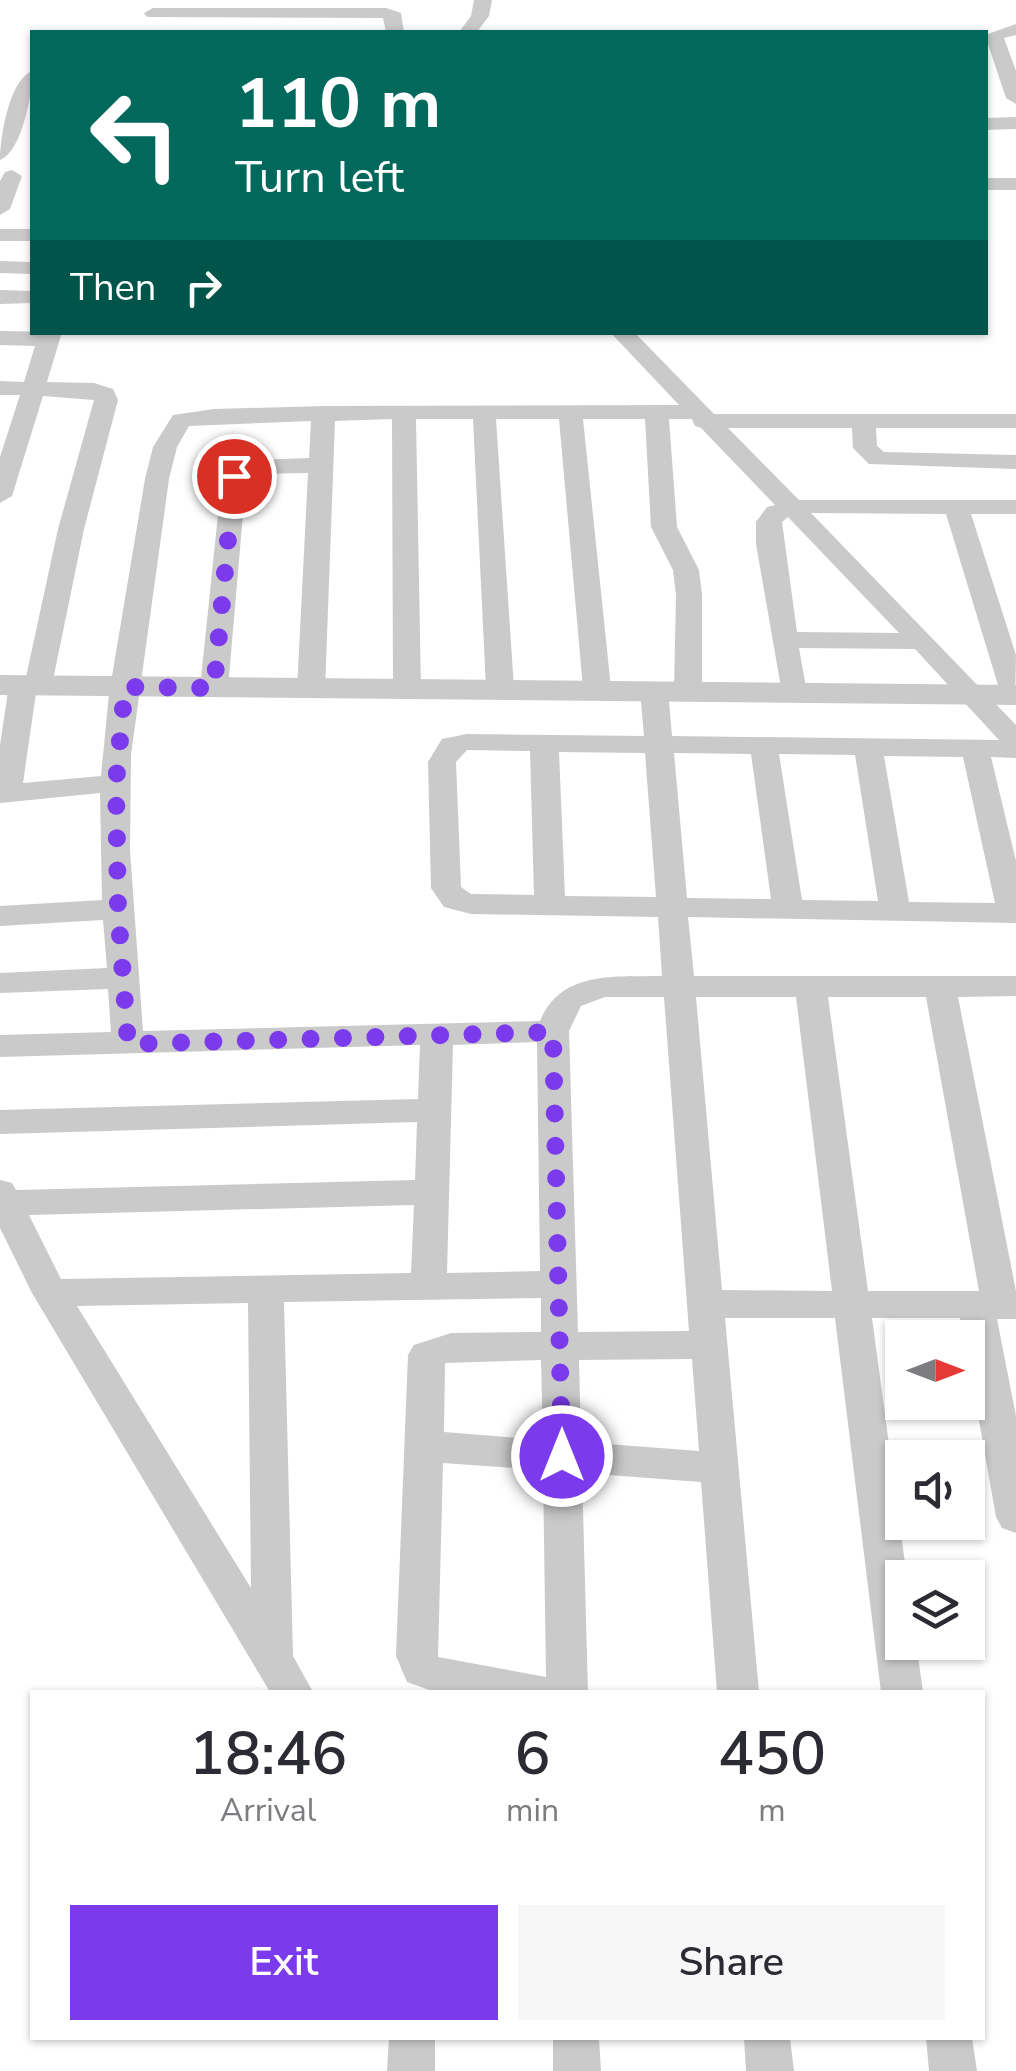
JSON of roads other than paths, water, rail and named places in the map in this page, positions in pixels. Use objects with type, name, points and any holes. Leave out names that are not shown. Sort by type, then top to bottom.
[{"type":"street","points":[[470,30],[480,16],[483,0]]},
{"type":"street","points":[[153,13],[250,23],[386,14],[394,17],[395,30]]},
{"type":"street","points":[[1014,89],[1009,54],[994,35],[1002,30],[1016,30]]},
{"type":"street","points":[[0,154],[27,77]]},
{"type":"street","points":[[988,124],[1016,123]]},
{"type":"street","points":[[0,209],[15,176]]},
{"type":"street","points":[[988,184],[1015,187]]},
{"type":"street","points":[[0,235],[30,235]]},
{"type":"street","points":[[0,267],[30,268]]},
{"type":"street","points":[[0,297],[30,297]]},
{"type":"street","points":[[624,335],[699,417],[974,694],[1016,746]]},
{"type":"street","points":[[0,338],[50,336],[0,496]]},
{"type":"street","points":[[0,388],[94,390],[104,394],[106,400],[72,529],[20,685],[4,793],[116,783]]},
{"type":"street","points":[[484,411],[500,688]]},
{"type":"street","points":[[128,1044],[118,909],[116,783],[125,687],[158,476],[174,429],[181,420],[197,416],[484,411],[1016,421]]},
{"type":"street","points":[[404,412],[407,689]]},
{"type":"street","points":[[570,412],[596,688]]},
{"type":"street","points":[[657,412],[664,527],[686,570],[689,595],[660,746],[670,906],[681,988],[738,1690]]},
{"type":"street","points":[[311,690],[323,414]]},
{"type":"street","points":[[864,420],[865,448],[878,460],[1016,462]]},
{"type":"street","points":[[214,688],[234,476],[251,468],[319,466]]},
{"type":"street","points":[[20,685],[1016,695],[956,506]]},
{"type":"street","points":[[793,693],[768,544],[769,522],[776,512],[788,507],[1016,507]]},
{"type":"street","points":[[784,640],[920,641]]},
{"type":"street","points":[[975,749],[1015,912],[471,904],[455,900],[446,888],[442,762],[452,745],[467,742],[975,749],[1016,746]]},
{"type":"street","points":[[544,744],[550,904]]},
{"type":"street","points":[[764,747],[788,910]]},
{"type":"street","points":[[868,748],[895,912]]},
{"type":"street","points":[[0,916],[118,909]]},
{"type":"street","points":[[0,983],[123,978]]},
{"type":"street","points":[[940,986],[998,1305],[1016,1517]]},
{"type":"street","points":[[567,1690],[553,1032],[561,1004],[578,992],[605,987],[1016,986]]},
{"type":"street","points":[[811,987],[902,1690]]},
{"type":"street","points":[[0,1046],[553,1032]]},
{"type":"street","points":[[429,1284],[437,1035]]},
{"type":"street","points":[[0,1122],[434,1110]]},
{"type":"street","points":[[291,1690],[50,1292],[3,1197],[432,1192]]},
{"type":"street","points":[[50,1292],[560,1284]]},
{"type":"street","points":[[266,1287],[272,1660]]},
{"type":"street","points":[[706,1304],[998,1305]]},
{"type":"street","points":[[524,1690],[436,1676],[422,1670],[417,1656],[427,1355],[451,1347],[709,1345]]},
{"type":"street","points":[[422,1446],[719,1468]]},
{"type":"street","points":[[411,2071],[412,2040]]},
{"type":"street","points":[[576,2040],[577,2071]]},
{"type":"street","points":[[768,2040],[770,2071]]},
{"type":"street","points":[[949,2040],[953,2071]]}]
